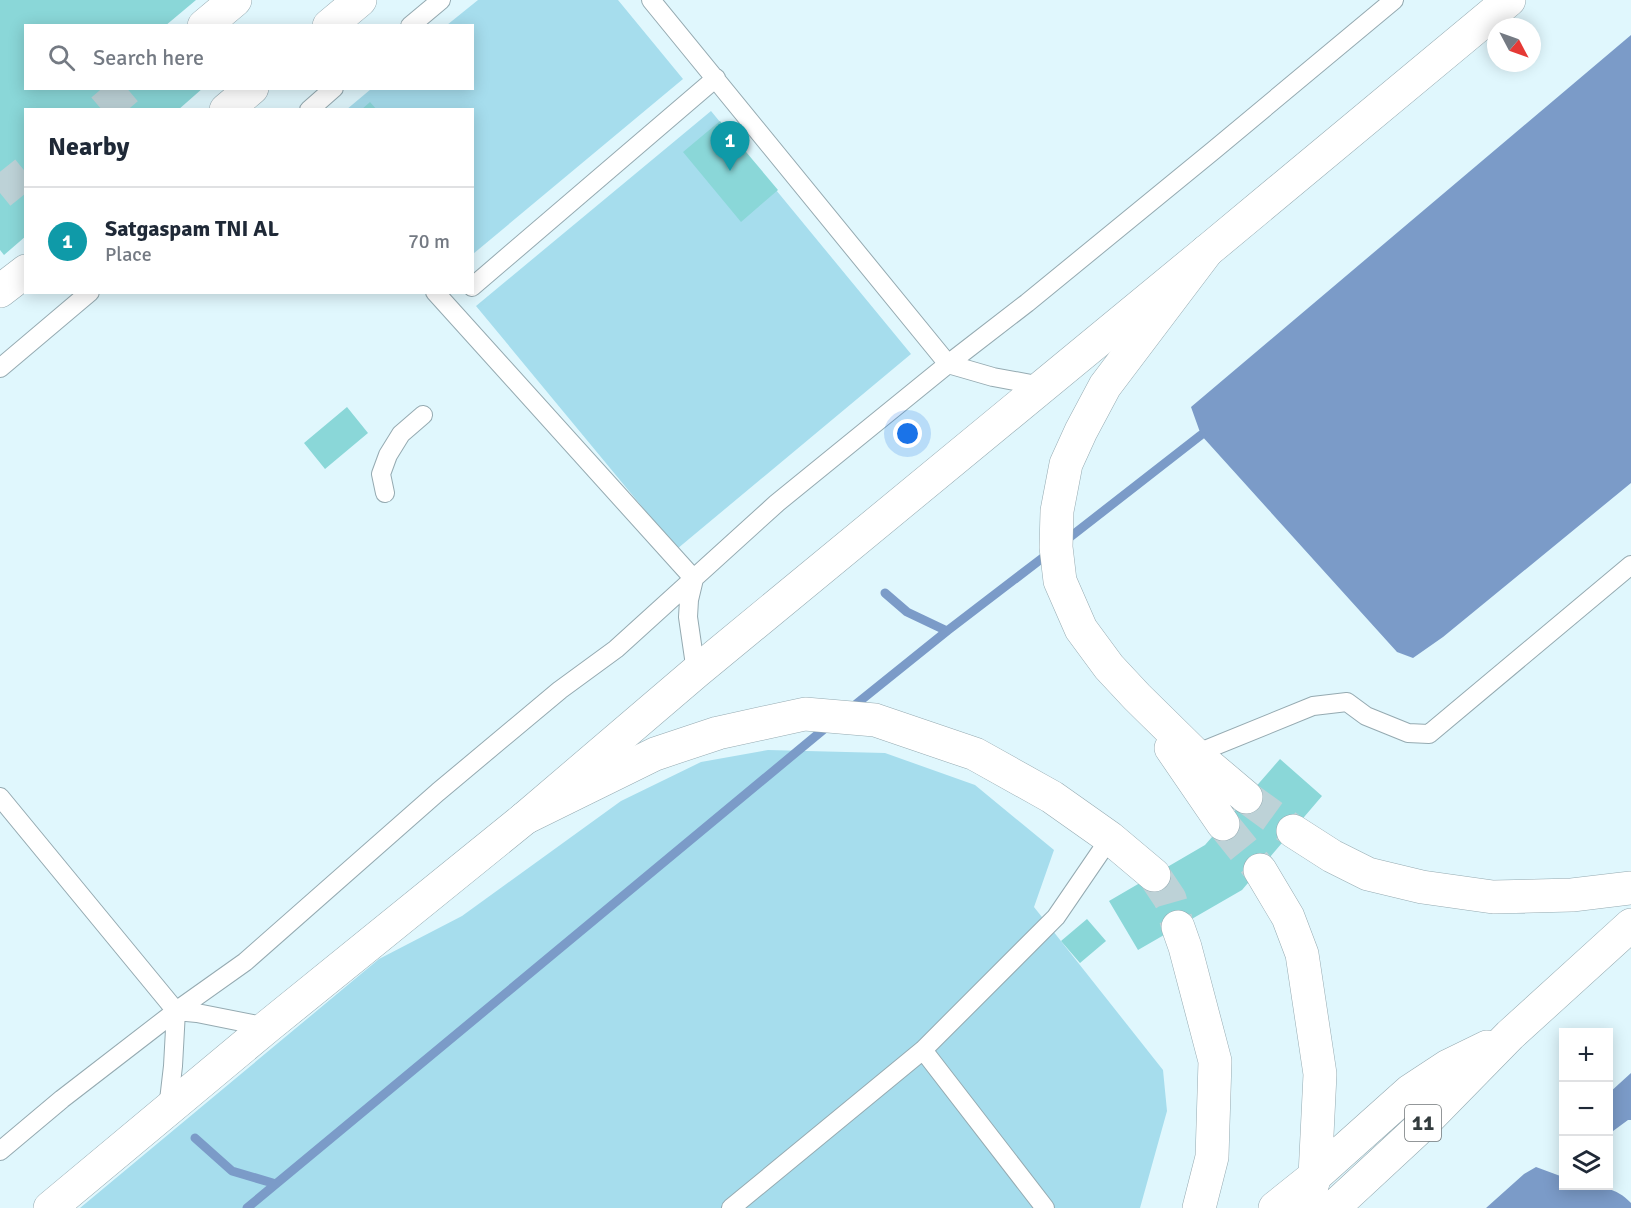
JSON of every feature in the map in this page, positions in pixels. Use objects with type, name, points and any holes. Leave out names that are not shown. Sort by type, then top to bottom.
[{"type":"main road","points":[[206,24],[235,0]]},
{"type":"main road","points":[[331,24],[360,0]]},
{"type":"main road","points":[[50,1208],[267,1026],[525,818],[696,672],[1509,0]]},
{"type":"main road","points":[[228,108],[250,90]]},
{"type":"main road","points":[[1207,251],[1105,386],[1081,430],[1066,464],[1057,511],[1056,547],[1060,581],[1081,629],[1109,667],[1195,754],[1246,797]]},
{"type":"main road","points":[[0,291],[24,273]]},
{"type":"main road","points":[[1137,697],[1223,824]]},
{"type":"main road","points":[[525,818],[655,754],[718,733],[805,714],[875,720],[975,754],[1052,797],[1110,838],[1154,875]]},
{"type":"main road","points":[[1293,831],[1332,856],[1368,874],[1422,886],[1493,897],[1572,895],[1631,888]]},
{"type":"main road","points":[[1260,870],[1288,916],[1302,954],[1320,1074],[1315,1176],[1305,1208]]},
{"type":"main road","name":"11","points":[[1333,1208],[1415,1132],[1510,1035],[1631,925]]},
{"type":"main road","points":[[1178,927],[1215,1061],[1212,1157],[1199,1208]]},
{"type":"main road","name":"11","points":[[1275,1208],[1315,1176],[1410,1091],[1448,1066],[1510,1035]]},
{"type":"lane","points":[[412,24],[441,0]]},
{"type":"lane","points":[[651,0],[948,364],[993,377],[1042,386]]},
{"type":"lane","points":[[0,1151],[62,1099],[176,1011],[245,962],[438,792],[560,690],[616,649],[777,503],[1027,303],[1395,0]]},
{"type":"lane","points":[[474,285],[716,78]]},
{"type":"lane","points":[[311,108],[332,90]]},
{"type":"lane","points":[[0,368],[88,294]]},
{"type":"lane","points":[[437,294],[694,579]]},
{"type":"lane","points":[[448,308],[464,294]]},
{"type":"lane","points":[[386,493],[381,474],[388,455],[401,434],[423,415]]},
{"type":"lane","points":[[1195,754],[1312,706],[1347,702],[1366,716],[1408,733],[1428,734],[1631,565]]},
{"type":"lane","points":[[694,579],[687,617],[696,672]]},
{"type":"lane","points":[[0,797],[176,1011],[168,1109]]},
{"type":"lane","points":[[731,1208],[923,1050],[1056,917],[1110,838]]},
{"type":"lane","points":[[176,1011],[267,1026]]},
{"type":"lane","points":[[923,1050],[1045,1208]]},
{"type":"shaded area","points":[[478,0],[618,0],[683,79],[474,253],[474,108],[348,108],[370,90],[474,90],[474,24],[448,24]]},
{"type":"shaded area","points":[[1631,35],[1631,483],[1443,637],[1413,658],[1397,652],[1201,435],[1191,407]]},
{"type":"shaded area","points":[[711,111],[911,354],[677,549],[476,306]]},
{"type":"shaded area","points":[[768,750],[885,753],[975,785],[1054,850],[1034,907],[1163,1070],[1167,1111],[1140,1208],[80,1208],[379,959],[462,916],[621,801],[701,762]]},
{"type":"shaded area","points":[[1631,1073],[1631,1120],[1613,1131],[1613,1089]]},
{"type":"shaded area","points":[[1536,1167],[1559,1176],[1559,1190],[1611,1190],[1631,1203],[1631,1208],[1486,1208],[1524,1174]]},
{"type":"building","points":[[0,0],[196,0],[167,24],[24,24],[24,90],[201,90],[180,108],[24,108],[24,238],[4,255],[0,250]]},
{"type":"building","points":[[370,102],[375,108],[363,108]]},
{"type":"building","points":[[720,121],[778,190],[741,222],[683,152]]},
{"type":"building","points":[[347,407],[368,433],[325,469],[304,443]]},
{"type":"building","points":[[1280,759],[1322,796],[1242,890],[1138,950],[1109,901],[1205,845]]},
{"type":"building","points":[[1087,919],[1106,941],[1080,963],[1061,941]]},
{"type":"waterway","points":[[1065,541],[1201,435]]},
{"type":"waterway","points":[[850,709],[1049,553]]},
{"type":"waterway","points":[[885,593],[907,612],[947,631]]},
{"type":"waterway","points":[[247,1208],[829,725]]},
{"type":"waterway","points":[[195,1138],[232,1171],[276,1184]]},
{"type":"tunnel","points":[[104,108],[126,90]]},
{"type":"tunnel","points":[[0,193],[24,174]]},
{"type":"tunnel","points":[[1246,797],[1293,831]]},
{"type":"tunnel","points":[[1223,824],[1260,870]]},
{"type":"tunnel","points":[[1154,875],[1170,899],[1178,927]]},
{"type":"place","name":"Satgaspam TNI AL","points":[[730,171]]}]
